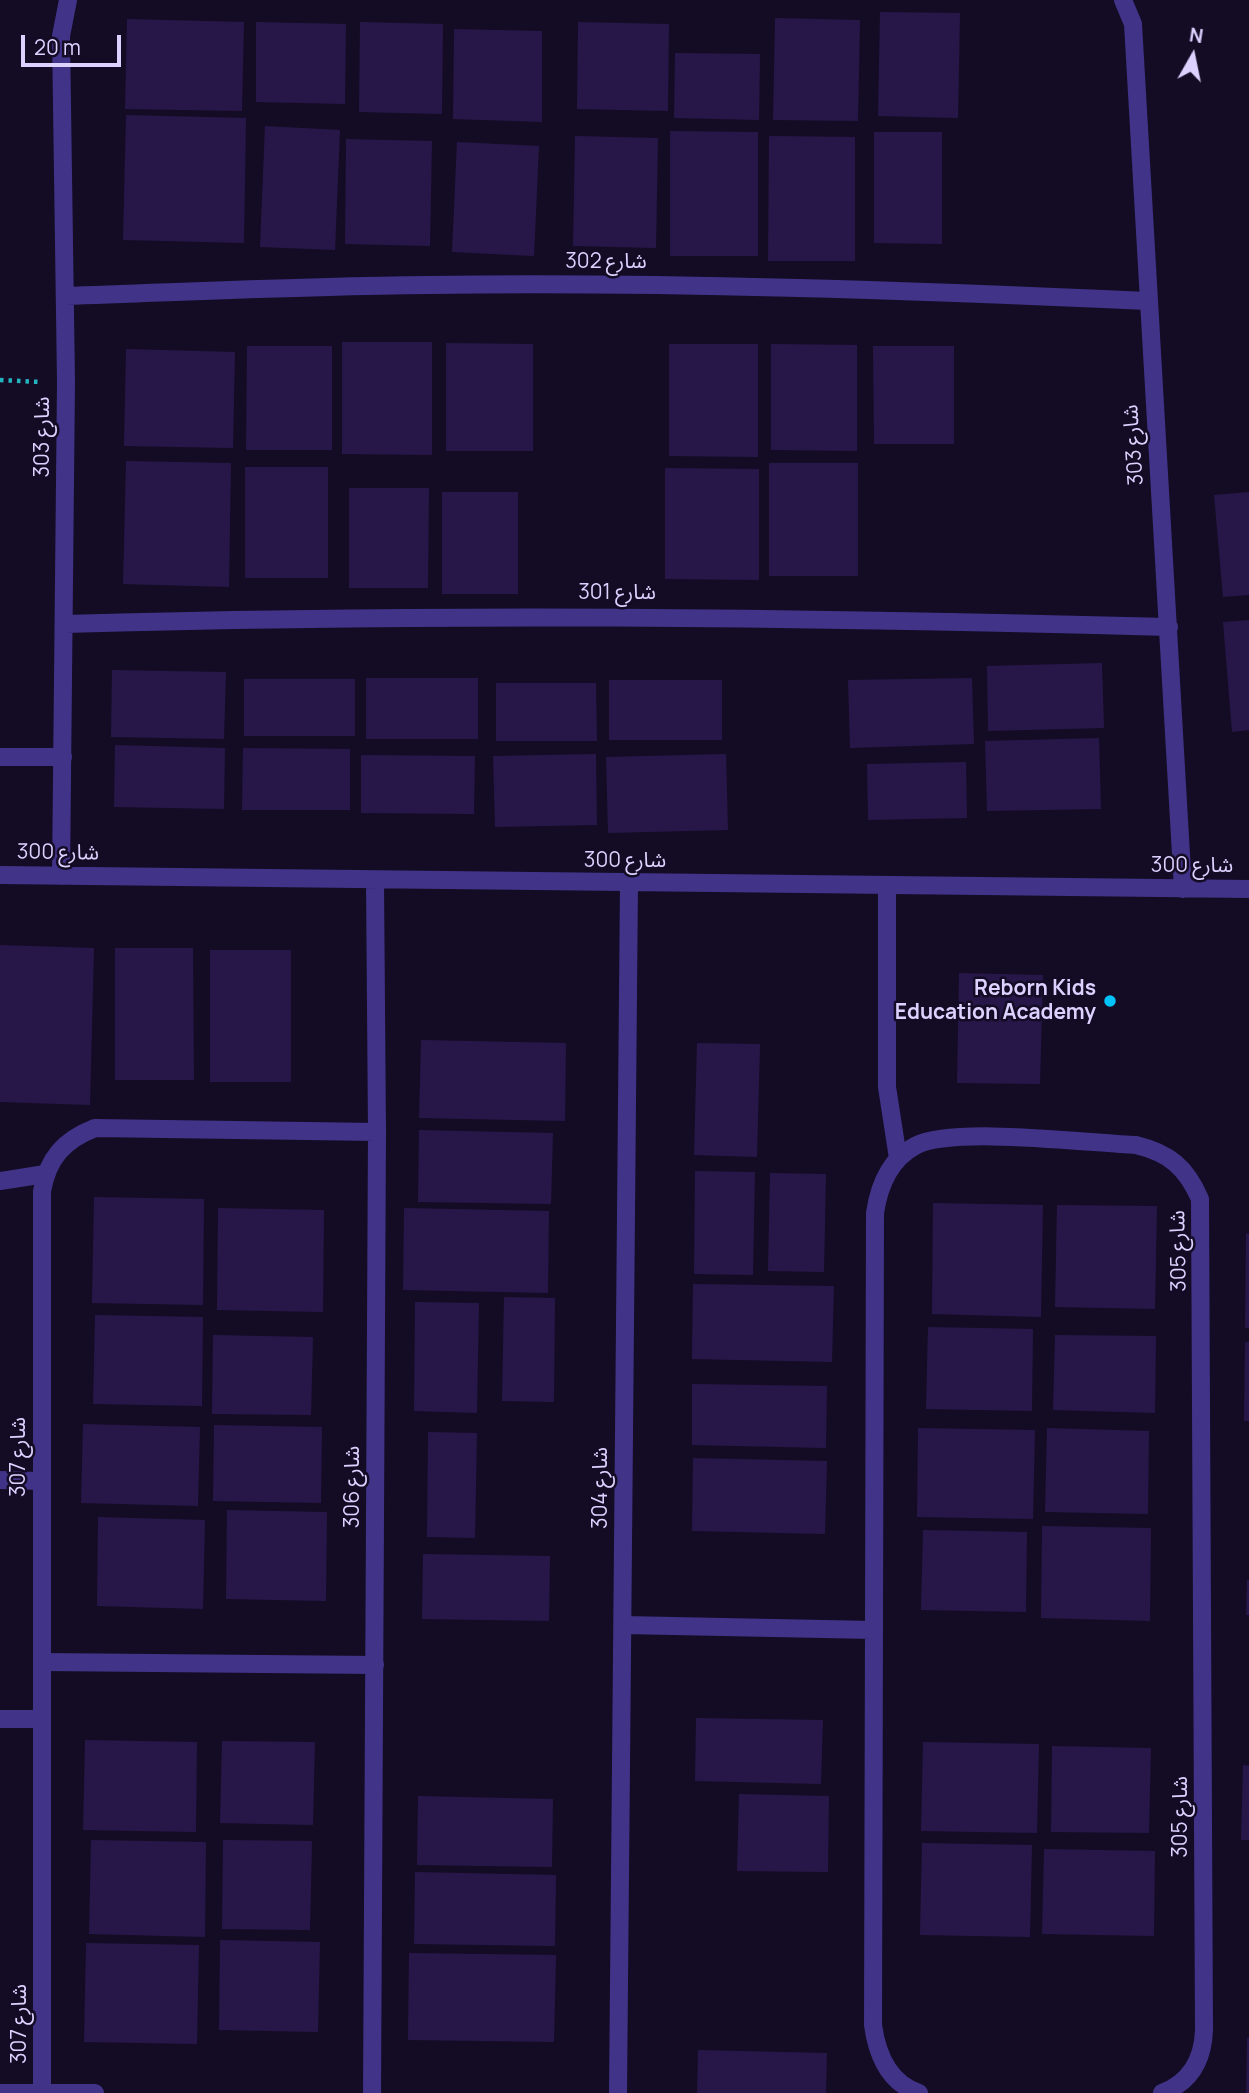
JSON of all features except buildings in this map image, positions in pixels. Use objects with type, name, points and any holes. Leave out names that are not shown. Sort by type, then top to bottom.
[{"type":"street","name":"شارع 303","points":[[61,876],[66,382],[61,36],[68,0]]},
{"type":"street","name":"شارع 303","points":[[1123,0],[1133,24],[1183,889]]},
{"type":"street","name":"شارع 302","points":[[65,296],[429,285],[609,285],[789,287],[1147,301]]},
{"type":"street","name":"شارع 301","points":[[65,624],[619,615],[1169,627]]},
{"type":"street","points":[[0,757],[63,757]]},
{"type":"street","name":"شارع 300","points":[[0,876],[1249,889]]},
{"type":"street","name":"شارع 306","points":[[372,2093],[377,1132],[375,881]]},
{"type":"street","name":"شارع 304","points":[[618,2093],[629,883]]},
{"type":"street","points":[[887,885],[887,1087],[890,1124],[898,1158],[882,1184],[875,1213],[873,2025],[876,2045],[884,2064],[897,2080],[919,2093]]},
{"type":"street","name":"شارع 307","points":[[42,2093],[42,1191],[46,1174],[64,1144],[95,1128],[377,1132]]},
{"type":"street","name":"شارع 305","points":[[898,1158],[914,1146],[952,1136],[1136,1145],[1158,1150],[1177,1162],[1191,1178],[1200,1199],[1204,2029],[1203,2048],[1197,2064],[1186,2079],[1162,2093]]},
{"type":"street","points":[[0,1181],[46,1174]]},
{"type":"street","points":[[0,1480],[42,1481]]},
{"type":"street","points":[[623,1625],[873,1630]]},
{"type":"street","points":[[42,1662],[375,1665]]},
{"type":"street","points":[[0,1719],[42,1719]]},
{"type":"street","points":[[0,2093],[95,2093]]},
{"type":"path","points":[[0,380],[66,382]]},
{"type":"place","name":"Reborn Kids Education Academy","points":[[1110,1001]]}]
